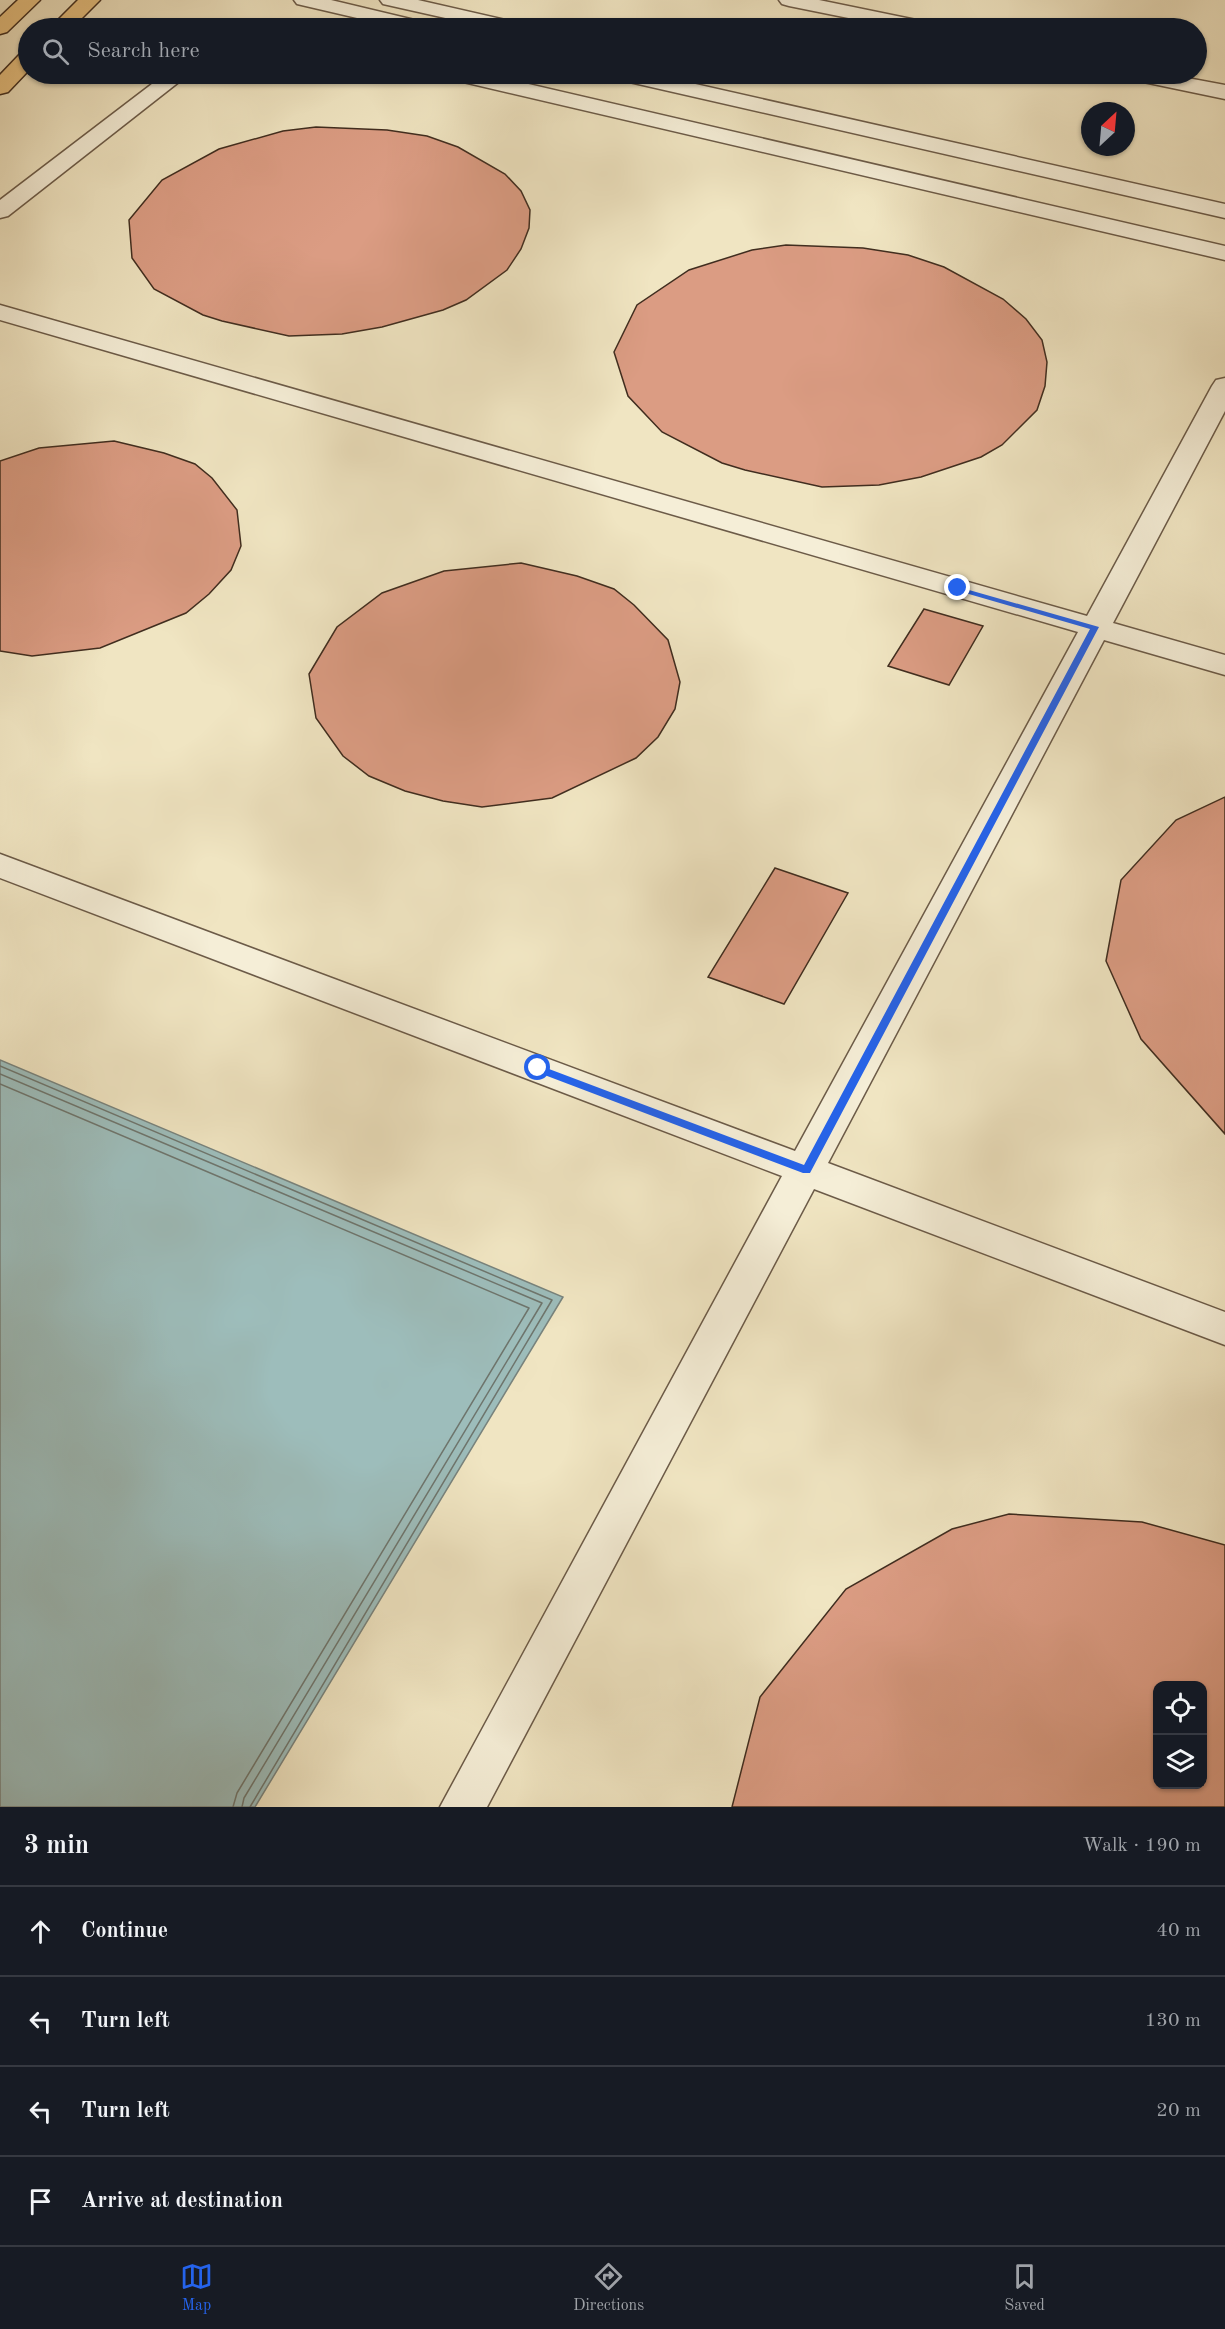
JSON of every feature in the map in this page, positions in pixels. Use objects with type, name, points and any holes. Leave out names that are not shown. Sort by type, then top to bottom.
[{"type":"main road","points":[[0,28],[30,0]]},
{"type":"main road","points":[[71,18],[90,0]]},
{"type":"main road","points":[[0,87],[18,69]]},
{"type":"street","points":[[304,0],[384,18]]},
{"type":"street","points":[[390,0],[471,18]]},
{"type":"street","points":[[789,0],[876,18]]},
{"type":"street","points":[[888,18],[904,0]]},
{"type":"street","points":[[0,211],[165,84]]},
{"type":"street","points":[[502,84],[1225,253]]},
{"type":"street","points":[[669,84],[1225,211]]},
{"type":"street","points":[[760,84],[1179,178]]},
{"type":"street","points":[[1186,84],[1225,92]]},
{"type":"street","points":[[0,312],[1225,664]]},
{"type":"street","points":[[463,1807],[1225,386]]},
{"type":"street","points":[[0,865],[1225,1329]]},
{"type":"water","points":[[0,1060],[563,1297],[255,1807],[0,1807]]},
{"type":"building","points":[[316,127],[387,130],[427,136],[458,147],[505,174],[521,191],[530,210],[529,228],[521,249],[507,270],[466,300],[443,310],[382,327],[342,334],[289,336],[222,321],[203,315],[154,289],[132,258],[129,220],[162,180],[219,149],[283,131]]},
{"type":"building","points":[[786,245],[863,248],[908,255],[944,267],[1003,299],[1026,319],[1042,340],[1047,362],[1045,386],[1037,410],[1002,445],[981,457],[921,477],[879,485],[822,487],[745,470],[722,463],[662,432],[628,396],[614,352],[637,305],[689,270],[752,250]]},
{"type":"building","points":[[114,441],[164,453],[195,464],[212,478],[237,510],[241,546],[231,570],[209,594],[186,613],[100,648],[32,656],[0,651],[0,461],[39,448]]},
{"type":"building","points":[[521,563],[577,576],[614,589],[634,605],[668,640],[680,682],[675,709],[658,737],[636,758],[552,798],[482,807],[443,801],[405,791],[369,776],[343,756],[316,718],[309,674],[337,627],[382,593],[444,571]]},
{"type":"building","points":[[924,609],[983,626],[949,685],[888,666]]},
{"type":"building","points":[[1225,797],[1225,1134],[1141,1039],[1106,961],[1121,880],[1176,820]]},
{"type":"building","points":[[775,868],[848,893],[784,1004],[708,977]]},
{"type":"building","points":[[1009,1514],[1142,1522],[1225,1545],[1225,1807],[732,1807],[760,1697],[846,1589],[952,1529]]},
{"type":"route","points":[[538,1068],[806,1170],[1095,627],[958,588]]}]
